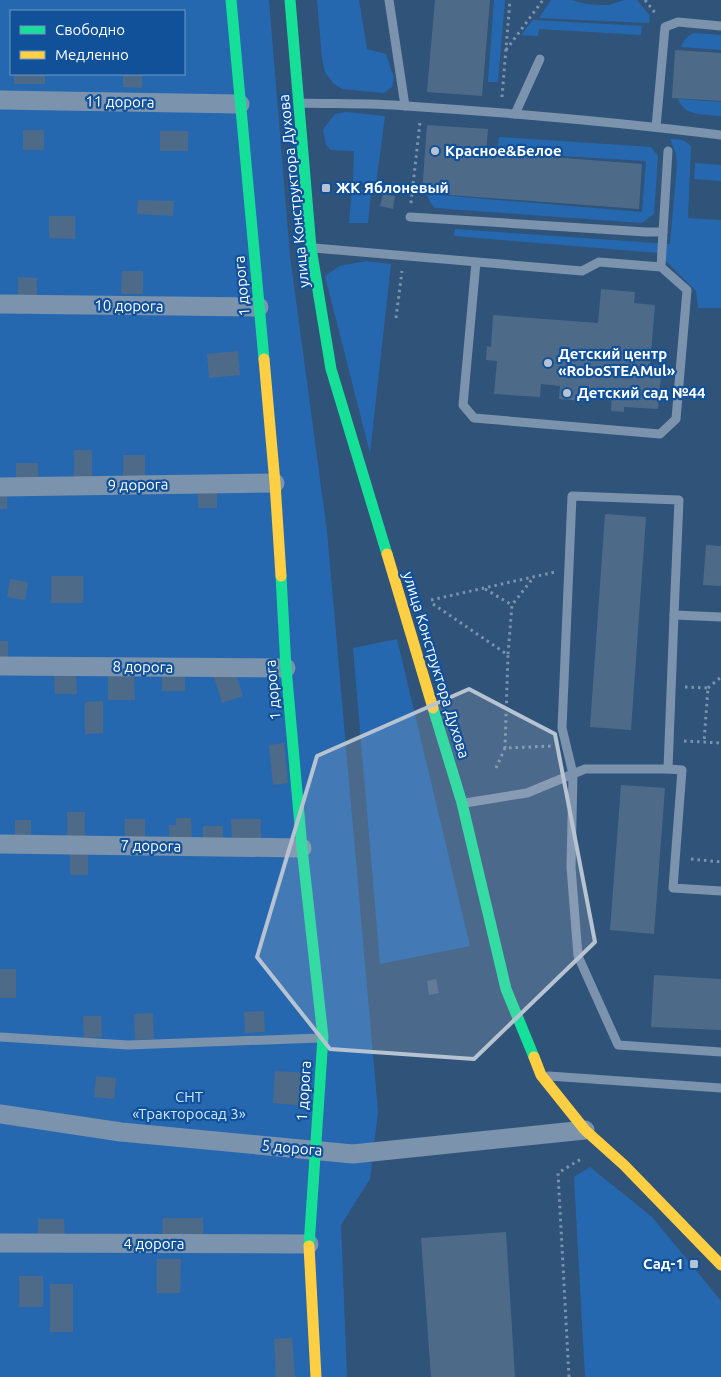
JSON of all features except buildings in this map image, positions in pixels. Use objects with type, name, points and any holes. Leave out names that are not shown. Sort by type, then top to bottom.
[{"type":"street","name":"1 дорога","points":[[231,0],[275,483],[286,668],[302,848],[323,1037],[309,1244],[316,1377]]},
{"type":"street","name":"улица Конструктора Духова","points":[[290,0],[312,248],[330,369],[462,804],[506,989],[541,1075],[585,1130],[624,1165],[721,1265]]},
{"type":"street","name":"11 дорога","points":[[0,100],[240,104]]},
{"type":"street","name":"10 дорога","points":[[0,304],[258,307]]},
{"type":"street","name":"9 дорога","points":[[0,487],[275,483]]},
{"type":"street","name":"8 дорога","points":[[0,666],[286,668]]},
{"type":"street","name":"7 дорога","points":[[0,844],[302,848]]},
{"type":"street","name":"5 дорога","points":[[0,1114],[121,1132],[354,1154],[585,1130]]},
{"type":"street","name":"4 дорога","points":[[0,1243],[309,1244]]},
{"type":"lane","points":[[389,0],[405,106]]},
{"type":"lane","points":[[656,127],[665,27],[678,22],[721,26]]},
{"type":"lane","points":[[515,114],[540,59]]},
{"type":"lane","points":[[300,102],[405,106],[515,114],[721,135]]},
{"type":"lane","points":[[661,267],[668,151]]},
{"type":"lane","points":[[410,217],[663,232]]},
{"type":"lane","points":[[312,248],[582,271],[599,262],[661,267],[687,290],[676,419],[660,434],[474,418],[463,405],[476,262]]},
{"type":"lane","points":[[668,769],[679,500],[572,496],[562,728],[572,774],[571,867],[578,956],[618,1045],[721,1052]]},
{"type":"lane","points":[[674,615],[721,617]]},
{"type":"lane","points":[[462,804],[527,793],[585,769],[682,770],[673,888],[721,891]]},
{"type":"lane","points":[[0,1037],[128,1045],[323,1037]]},
{"type":"lane","points":[[541,1075],[721,1088]]},
{"type":"path","points":[[501,113],[510,0]]},
{"type":"path","points":[[505,51],[543,0]]},
{"type":"path","points":[[410,217],[421,118]]},
{"type":"path","points":[[508,655],[432,602],[568,569]]},
{"type":"path","points":[[496,768],[504,748],[512,605],[534,577]]},
{"type":"path","points":[[484,588],[512,605]]},
{"type":"path","points":[[671,686],[708,688],[721,677]]},
{"type":"path","points":[[704,742],[708,688]]},
{"type":"path","points":[[669,740],[721,743]]},
{"type":"path","points":[[504,748],[566,745]]},
{"type":"path","points":[[675,858],[721,862]]},
{"type":"path","points":[[568,1377],[558,1172],[587,1156]]},
{"type":"highlighted area","points":[[469,689],[555,734],[595,942],[474,1059],[330,1049],[257,957],[317,756]]},
{"type":"green space","name":"СНТ «Тракторосад 3»","points":[[0,0],[269,0],[290,256],[327,531],[378,1112],[370,1179],[341,1225],[347,1377],[0,1377]]},
{"type":"green space","points":[[317,0],[359,0],[367,49],[386,54],[394,78],[392,87],[384,93],[342,89],[333,83],[325,72],[322,59]]},
{"type":"green space","points":[[494,0],[505,0],[498,82],[488,82]]},
{"type":"green space","points":[[551,0],[571,0],[586,4],[609,5],[624,0],[637,0],[650,16],[649,23],[539,18]]},
{"type":"green space","points":[[533,20],[642,26],[641,35],[539,29],[538,36],[521,35]]},
{"type":"green space","points":[[694,33],[721,35],[721,50],[681,47],[686,38]]},
{"type":"green space","points":[[678,99],[721,102],[721,116],[690,112],[681,105]]},
{"type":"green space","points":[[346,112],[385,116],[376,184],[353,183],[354,151],[331,150],[326,145],[323,130],[335,114]]},
{"type":"green space","points":[[499,137],[651,147],[658,156],[654,214],[642,223],[435,208],[427,194],[642,212],[646,161],[497,152]]},
{"type":"green space","points":[[670,139],[682,140],[691,147],[688,218],[721,220],[721,308],[698,308],[696,291],[658,253],[454,236],[455,229],[670,244],[677,165],[676,154]]},
{"type":"green space","points":[[695,163],[721,165],[721,181],[694,179]]},
{"type":"green space","points":[[352,189],[371,191],[368,223],[349,223]]},
{"type":"green space","points":[[366,261],[391,264],[370,453],[325,276],[340,266]]},
{"type":"green space","points":[[397,639],[470,946],[380,964],[353,648]]},
{"type":"green space","points":[[590,1167],[652,1217],[721,1301],[721,1377],[585,1377],[574,1177]]},
{"type":"traffic: fast","points":[[231,0],[264,359]]},
{"type":"traffic: fast","points":[[290,0],[311,248],[331,369],[387,554]]},
{"type":"traffic: fast","points":[[281,576],[286,668],[302,848],[323,1037],[309,1246]]},
{"type":"traffic: fast","points":[[433,708],[462,803],[506,989],[534,1057]]},
{"type":"traffic: slow","points":[[264,359],[281,576]]},
{"type":"traffic: slow","points":[[387,554],[433,708]]},
{"type":"traffic: slow","points":[[534,1057],[541,1075],[585,1130],[624,1165],[721,1265]]},
{"type":"traffic: slow","points":[[309,1246],[316,1377]]},
{"type":"place","name":"Красное&Белое","points":[[435,151]]},
{"type":"place","name":"ЖК Яблоневый","points":[[326,188]]},
{"type":"place","name":"Детский центр «RoboSTEAMul»","points":[[548,363]]},
{"type":"place","name":"Детский сад №44","points":[[567,393]]},
{"type":"place","name":"Сад-1","points":[[694,1264]]}]
